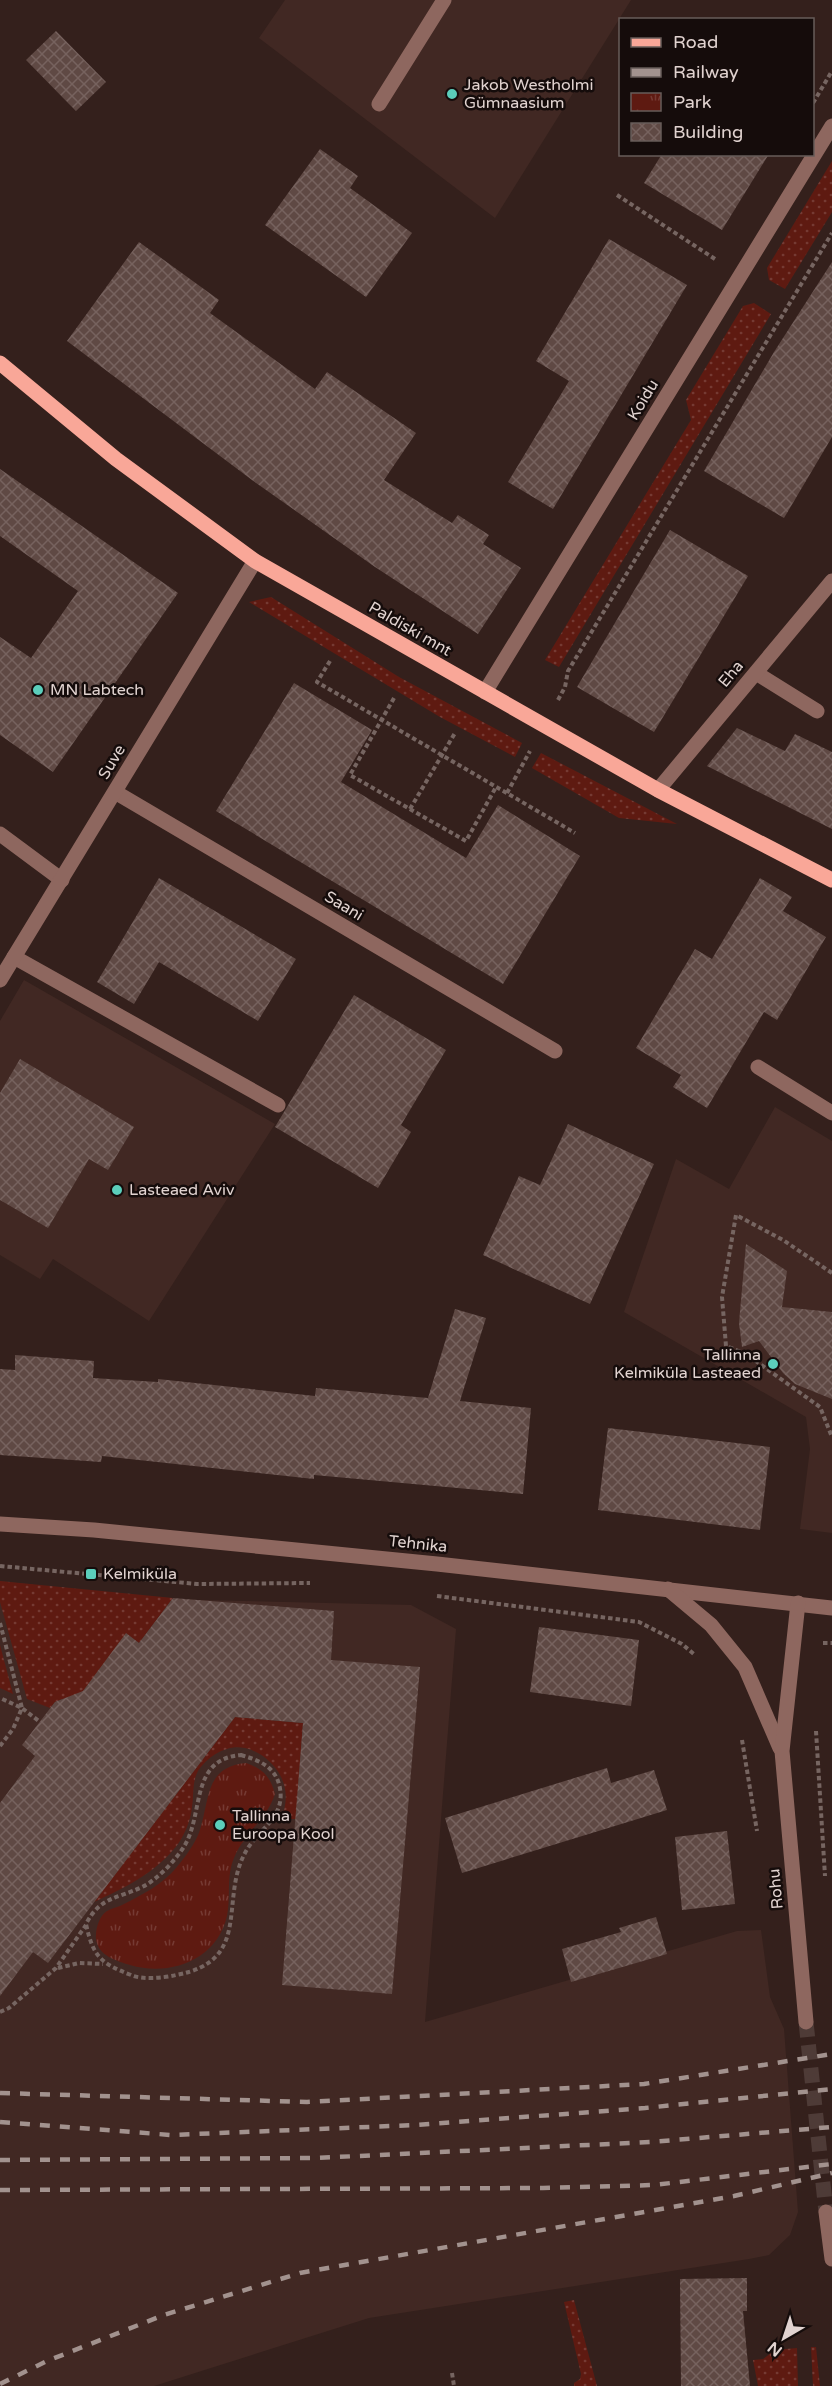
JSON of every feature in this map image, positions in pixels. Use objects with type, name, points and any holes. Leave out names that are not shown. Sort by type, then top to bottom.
[{"type":"main road","name":"Paldiski mnt","points":[[0,363],[116,459],[255,561],[658,790],[832,879]]},
{"type":"street","points":[[379,104],[444,0]]},
{"type":"street","name":"Koidu","points":[[814,155],[832,126]]},
{"type":"street","name":"Koidu","points":[[485,692],[814,156]]},
{"type":"street","name":"Suve","points":[[0,980],[255,561]]},
{"type":"street","name":"Eha","points":[[658,790],[832,581]]},
{"type":"street","points":[[756,673],[817,711]]},
{"type":"street","name":"Saani","points":[[116,792],[555,1052]]},
{"type":"street","points":[[0,834],[62,880]]},
{"type":"street","points":[[14,957],[278,1106]]},
{"type":"street","points":[[758,1067],[832,1113]]},
{"type":"street","name":"Tehnika","points":[[0,1524],[117,1532],[832,1608]]},
{"type":"street","name":"Rohu","points":[[668,1589],[711,1625],[745,1667],[782,1751]]},
{"type":"street","name":"Rohu","points":[[798,1604],[782,1751],[806,2022]]},
{"type":"street","points":[[826,2212],[832,2259]]},
{"type":"path","points":[[814,102],[832,71]]},
{"type":"path","points":[[617,195],[718,261]]},
{"type":"path","points":[[507,793],[565,687],[568,671],[832,233]]},
{"type":"path","points":[[330,661],[317,682],[574,833]]},
{"type":"path","points":[[394,698],[350,775],[466,841],[496,787]]},
{"type":"path","points":[[411,809],[455,734]]},
{"type":"path","points":[[832,1273],[783,1240],[736,1215],[722,1298],[726,1346],[746,1354],[820,1407],[832,1437]]},
{"type":"path","points":[[0,1566],[197,1584],[320,1583]]},
{"type":"path","points":[[425,1595],[639,1622],[682,1644],[699,1658]]},
{"type":"path","points":[[0,1623],[22,1708],[13,1729],[0,1746]]},
{"type":"path","points":[[0,1698],[22,1708],[40,1722]]},
{"type":"path","points":[[0,2012],[9,2008],[56,1968],[94,1909],[116,1896],[143,1886],[169,1864],[185,1845],[206,1776],[214,1764],[228,1756],[241,1755],[267,1766],[277,1777],[281,1793],[280,1809],[246,1852],[236,1878],[232,1927],[221,1950],[206,1966],[192,1972],[168,1977],[134,1976],[104,1964],[79,1963],[56,1968]]},
{"type":"path","points":[[86,1924],[91,1947],[104,1964]]},
{"type":"path","points":[[452,2373],[454,2386]]},
{"type":"shaded area","name":"Jakob Westholmi Gümnaasium","points":[[285,0],[631,0],[495,218],[259,38]]},
{"type":"shaded area","name":"Lasteaed Aviv","points":[[24,980],[275,1124],[149,1321],[53,1259],[40,1279],[0,1255],[0,1021]]},
{"type":"shaded area","name":"Tallinna Kelmiküla Lasteaed","points":[[775,1107],[832,1141],[832,1533],[800,1529],[810,1449],[806,1417],[624,1312],[676,1159],[729,1189]]},
{"type":"shaded area","points":[[0,1581],[156,1599],[411,1605],[456,1629],[425,2022],[737,1931],[761,1930],[770,1997],[784,2029],[798,2212],[790,2235],[769,2255],[749,2259],[369,2318],[154,2386],[0,2386]]},
{"type":"green space","points":[[832,161],[832,212],[785,289],[769,280],[767,268]]},
{"type":"green space","points":[[754,303],[771,314],[559,667],[545,660],[691,420],[686,400],[743,306]]},
{"type":"green space","points":[[271,597],[399,677],[522,743],[515,757],[440,717],[249,602]]},
{"type":"green space","points":[[541,753],[677,824],[619,818],[532,768]]},
{"type":"green space","points":[[0,1581],[173,1598],[139,1643],[126,1634],[72,1706],[62,1699],[50,1708],[27,1699],[0,1602]]},
{"type":"green space","points":[[0,1645],[13,1694],[0,1688]]},
{"type":"green space","points":[[235,1717],[303,1723],[296,1819],[281,1819],[285,1791],[280,1775],[270,1762],[260,1754],[245,1748],[231,1748],[219,1752],[207,1761],[196,1775],[190,1818],[174,1849],[147,1874],[94,1902]]},
{"type":"green space","points":[[246,1763],[265,1774],[275,1794],[267,1811],[243,1841],[234,1858],[230,1872],[227,1916],[222,1931],[213,1944],[190,1961],[161,1969],[130,1965],[104,1954],[96,1939],[97,1928],[102,1916],[107,1911],[152,1889],[171,1874],[198,1835],[211,1786],[216,1778],[233,1766]]},
{"type":"green space","points":[[574,2300],[597,2386],[574,2386],[581,2374],[564,2302]]},
{"type":"green space","points":[[811,2347],[816,2347],[820,2386],[813,2386]]},
{"type":"green space","points":[[797,2348],[798,2386],[758,2386],[753,2360],[763,2359],[775,2350]]},
{"type":"building","points":[[56,31],[106,82],[76,111],[26,60]]},
{"type":"building","points":[[320,149],[358,176],[350,188],[412,233],[366,297],[265,225]]},
{"type":"building","points":[[661,156],[768,156],[722,230],[644,183]]},
{"type":"building","points":[[609,239],[687,285],[553,509],[508,482],[569,381],[536,361]]},
{"type":"building","points":[[139,242],[219,300],[210,313],[315,389],[327,372],[416,433],[384,480],[452,523],[458,515],[489,535],[483,544],[521,568],[478,634],[375,567],[252,480],[67,341]]},
{"type":"building","points":[[832,262],[832,437],[784,518],[704,471],[774,352]]},
{"type":"building","points":[[0,469],[178,593],[53,772],[0,735],[0,637],[31,658],[78,591],[0,536]]},
{"type":"building","points":[[670,530],[748,576],[654,732],[577,687]]},
{"type":"building","points":[[294,683],[372,730],[341,782],[466,858],[498,805],[580,856],[503,984],[216,811]]},
{"type":"building","points":[[737,728],[785,751],[795,734],[832,752],[832,829],[707,766]]},
{"type":"building","points":[[159,878],[296,959],[258,1021],[159,962],[134,1004],[97,982]]},
{"type":"building","points":[[760,878],[792,897],[783,911],[826,937],[777,1020],[764,1012],[707,1108],[673,1087],[681,1075],[636,1048],[695,949],[712,959]]},
{"type":"building","points":[[354,995],[446,1050],[401,1125],[411,1132],[378,1188],[275,1127]]},
{"type":"building","points":[[20,1059],[134,1127],[108,1170],[89,1159],[48,1228],[0,1200],[0,1093]]},
{"type":"building","points":[[568,1124],[654,1164],[590,1304],[483,1255],[519,1176],[540,1185]]},
{"type":"building","points":[[746,1244],[787,1271],[782,1307],[832,1312],[832,1399],[795,1384],[783,1373],[759,1341],[742,1347],[739,1323]]},
{"type":"building","points":[[455,1309],[486,1318],[460,1401],[531,1408],[523,1494],[314,1475],[314,1479],[102,1456],[101,1462],[0,1455],[0,1369],[15,1370],[15,1355],[94,1361],[93,1378],[158,1382],[158,1379],[315,1396],[316,1388],[428,1398]]},
{"type":"building","points":[[608,1428],[770,1447],[760,1530],[598,1510]]},
{"type":"building","points":[[173,1598],[334,1611],[331,1660],[420,1667],[392,1994],[282,1985],[303,1723],[235,1717],[48,1963],[33,1952],[0,1996],[0,1803],[35,1756],[22,1745],[55,1702],[83,1691],[126,1633],[139,1643]]},
{"type":"building","points":[[539,1627],[639,1640],[631,1706],[530,1692]]},
{"type":"building","points":[[607,1768],[611,1783],[654,1770],[667,1810],[462,1873],[445,1818]]},
{"type":"building","points":[[727,1831],[735,1904],[682,1910],[675,1837]]},
{"type":"building","points":[[656,1917],[667,1954],[571,1982],[562,1949],[621,1932],[619,1928]]},
{"type":"building","points":[[747,2278],[747,2311],[743,2311],[750,2386],[681,2386],[680,2279]]},
{"type":"tunnel","points":[[806,2022],[826,2212]]},
{"type":"railway","points":[[0,2093],[307,2102],[644,2084],[832,2054]]},
{"type":"railway","points":[[0,2122],[171,2135],[416,2125],[645,2108],[832,2089]]},
{"type":"railway","points":[[0,2160],[316,2158],[650,2142],[832,2127]]},
{"type":"railway","points":[[0,2190],[543,2188],[654,2185],[832,2164]]},
{"type":"railway","points":[[0,2384],[47,2361],[164,2315],[300,2273],[734,2196],[832,2173]]},
{"type":"place","name":"Jakob Westholmi Gümnaasium","points":[[452,94]]},
{"type":"place","name":"MN Labtech","points":[[38,690]]},
{"type":"place","name":"Lasteaed Aviv","points":[[117,1190]]},
{"type":"place","name":"Tallinna Kelmiküla Lasteaed","points":[[773,1364]]},
{"type":"place","name":"Kelmiküla","points":[[91,1574]]},
{"type":"place","name":"Tallinna Euroopa Kool","points":[[220,1825]]}]
